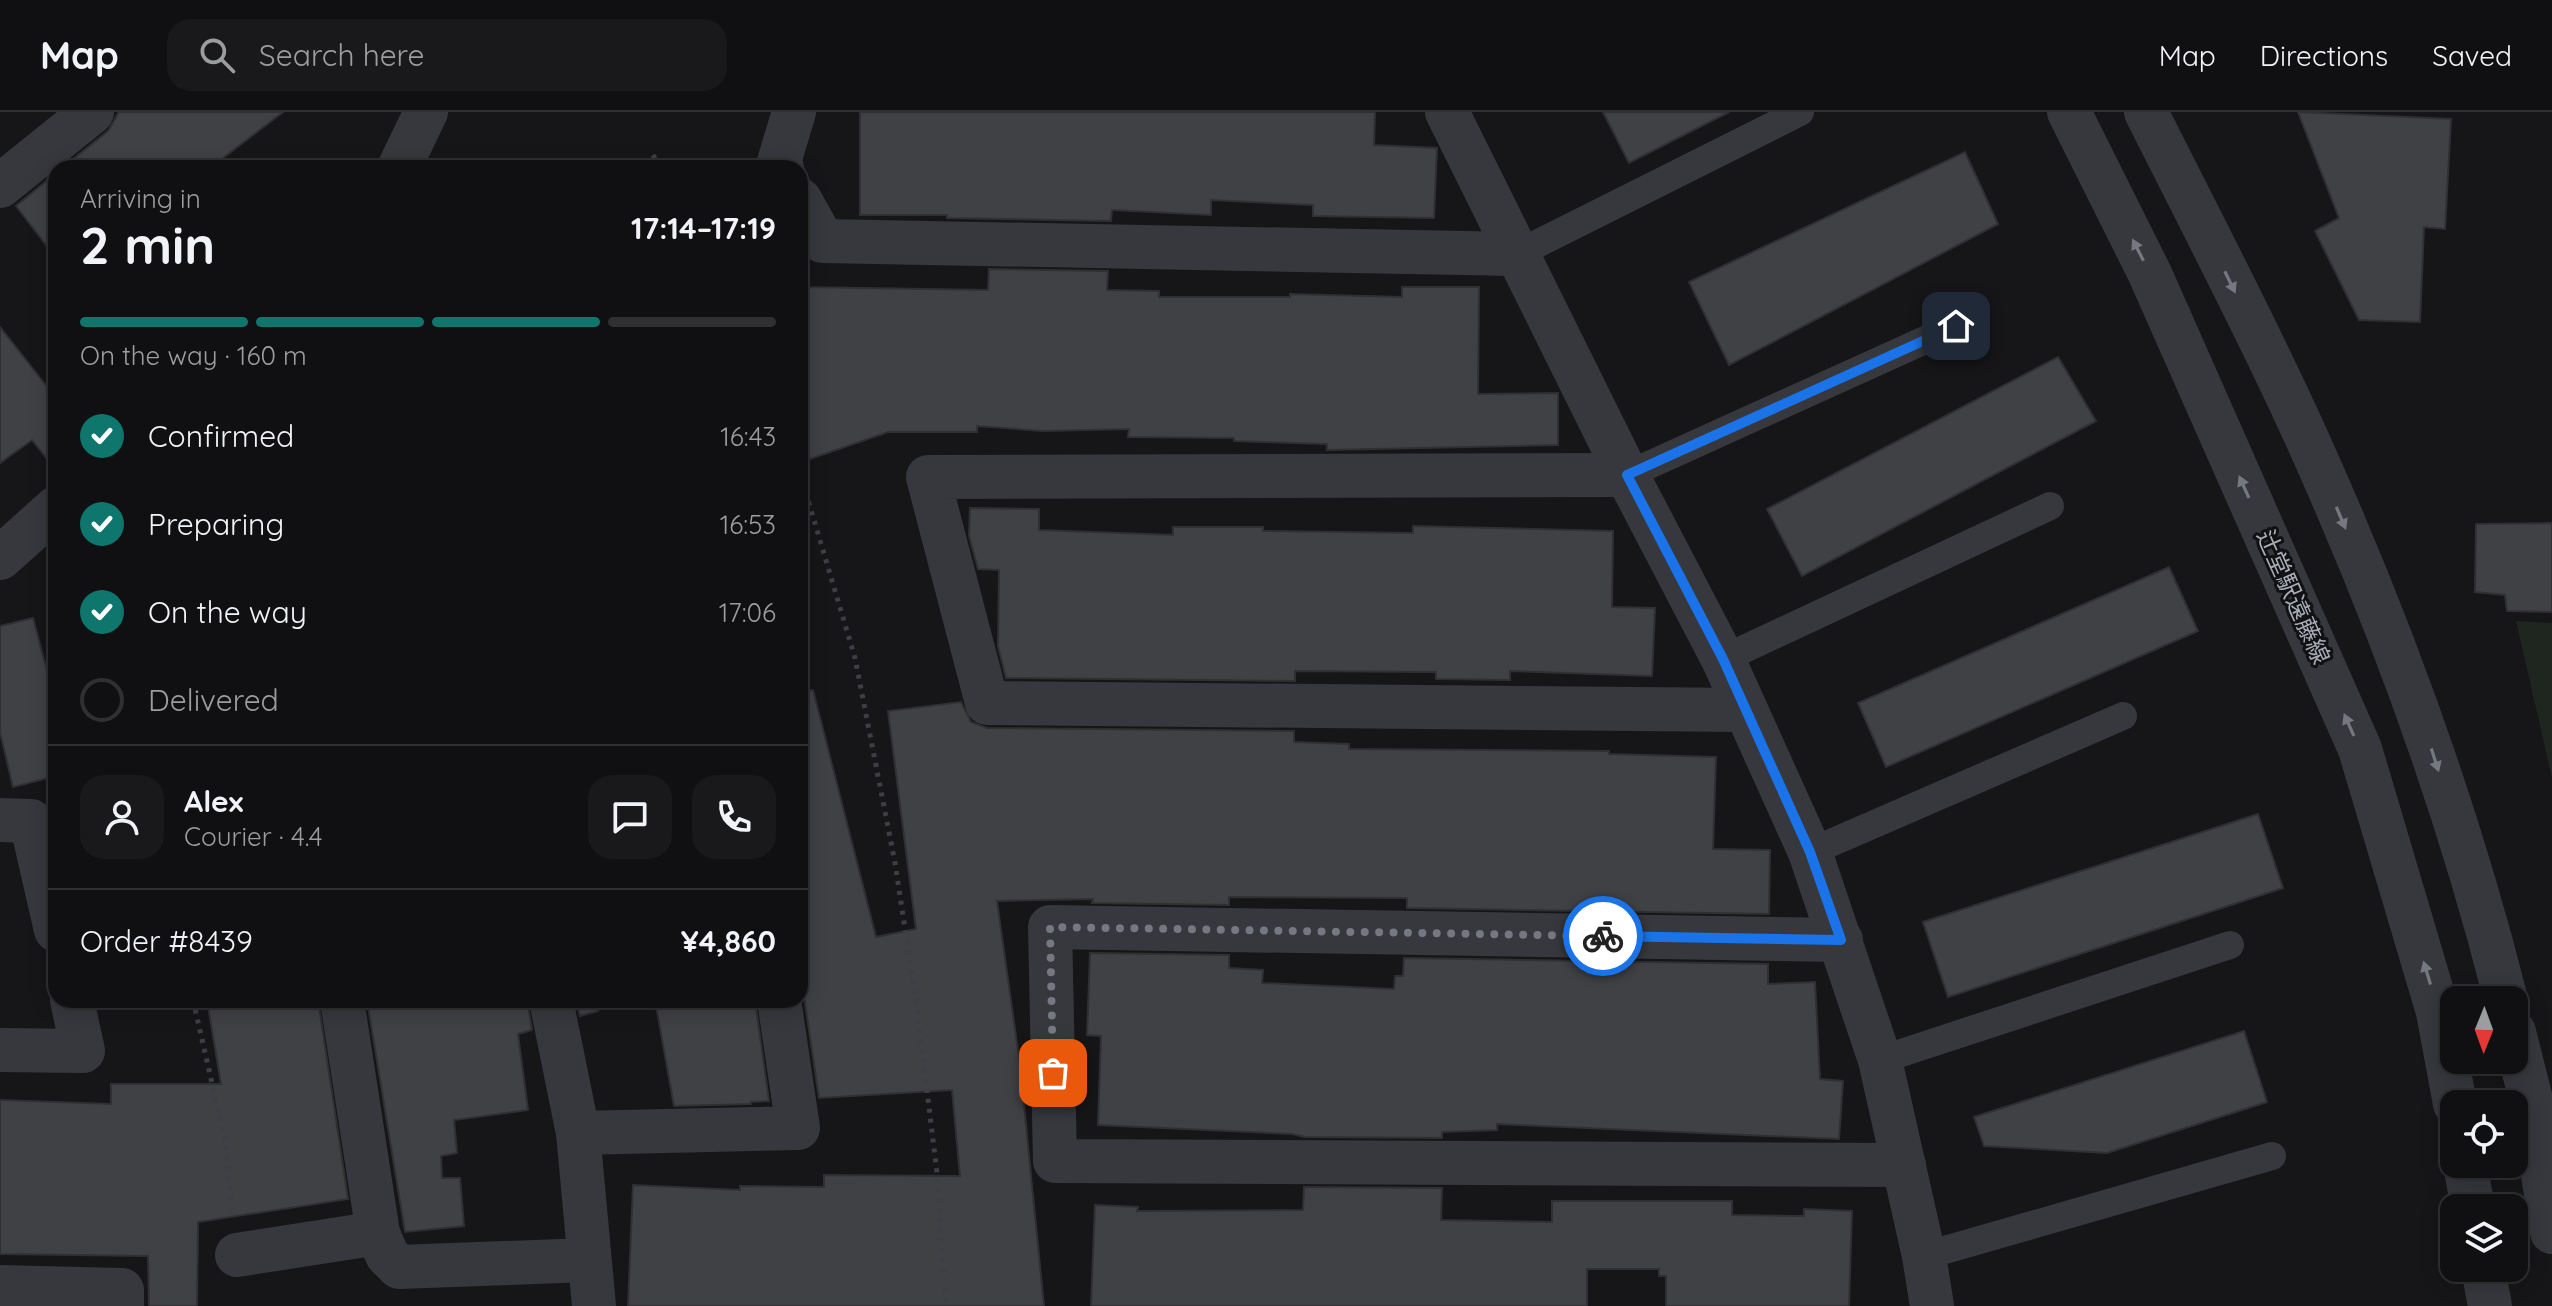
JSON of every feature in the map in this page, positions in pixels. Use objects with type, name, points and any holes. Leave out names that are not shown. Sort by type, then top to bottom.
[{"type":"street","points":[[0,186],[92,112]]},
{"type":"street","points":[[403,160],[426,112]]},
{"type":"street","points":[[780,160],[794,112]]},
{"type":"street","points":[[1447,112],[1627,475],[1723,659],[1810,852],[1880,1060],[1924,1256],[1932,1306]]},
{"type":"street","name":"辻堂駅遠藤線","points":[[2069,112],[2150,274],[2360,749],[2438,1012],[2452,1090]]},
{"type":"street","points":[[2146,112],[2303,430],[2370,585],[2428,741],[2486,919],[2503,986]]},
{"type":"street","points":[[808,214],[823,241],[1517,254]]},
{"type":"street","points":[[1627,475],[928,477],[987,703],[1746,710]]},
{"type":"street","points":[[0,558],[48,515]]},
{"type":"street","points":[[0,820],[31,821],[48,895]]},
{"type":"street","points":[[1841,940],[1050,927],[1055,1161],[1904,1165]]},
{"type":"street","points":[[0,1050],[83,1051],[74,1008]]},
{"type":"street","points":[[343,1008],[378,1233],[387,1255],[399,1267],[588,1260]]},
{"type":"street","points":[[553,1008],[578,1133],[594,1306]]},
{"type":"street","points":[[578,1133],[798,1128],[780,1008]]},
{"type":"street","points":[[2524,1074],[2552,1232]]},
{"type":"street","points":[[237,1255],[378,1233]]},
{"type":"street","points":[[2486,1282],[2490,1306]]},
{"type":"street","points":[[0,1287],[122,1290],[122,1306]]},
{"type":"lane","points":[[1517,254],[1800,112]]},
{"type":"lane","points":[[1627,475],[1956,326]]},
{"type":"lane","points":[[1723,659],[2050,506]]},
{"type":"lane","points":[[1810,852],[2123,716]]},
{"type":"lane","points":[[1880,1060],[2230,945]]},
{"type":"lane","points":[[1924,1256],[2272,1156]]},
{"type":"path","points":[[653,155],[656,160]]},
{"type":"path","points":[[808,500],[855,658],[895,863],[937,1173],[946,1306]]},
{"type":"path","points":[[195,1008],[225,1140],[237,1255]]},
{"type":"shaded area","points":[[2516,621],[2552,623],[2552,778]]},
{"type":"building","points":[[119,112],[283,112],[220,160],[72,160],[108,131]]},
{"type":"building","points":[[860,112],[1375,112],[1374,145],[1437,148],[1434,218],[1313,216],[1313,205],[1211,200],[1211,215],[1112,210],[1111,221],[860,215]]},
{"type":"building","points":[[1603,112],[1729,112],[1629,163]]},
{"type":"building","points":[[2298,112],[2451,119],[2445,229],[2424,227],[2420,322],[2359,320],[2315,231],[2339,218]]},
{"type":"building","points":[[1965,152],[1998,224],[1729,365],[1689,282]]},
{"type":"building","points":[[48,180],[48,248],[16,206]]},
{"type":"building","points":[[989,269],[1108,271],[1107,290],[1159,291],[1159,297],[1290,297],[1290,294],[1402,297],[1402,287],[1479,287],[1478,394],[1558,393],[1558,445],[1327,450],[1327,444],[1234,441],[1234,438],[1128,437],[1129,429],[1043,431],[977,426],[977,432],[888,432],[810,459],[808,287],[988,290]]},
{"type":"building","points":[[0,327],[48,388],[48,460],[32,440],[0,463]]},
{"type":"building","points":[[2058,357],[2096,421],[1802,576],[1767,509]]},
{"type":"building","points":[[970,508],[1039,509],[1039,530],[1173,535],[1173,527],[1413,533],[1413,526],[1613,531],[1612,607],[1655,608],[1652,676],[1510,671],[1510,680],[1436,679],[1436,672],[1295,671],[1295,681],[1006,678],[998,646],[999,570],[978,569],[969,536]]},
{"type":"building","points":[[2552,523],[2552,612],[2507,611],[2505,595],[2475,592],[2476,524]]},
{"type":"building","points":[[2169,567],[2198,631],[1886,767],[1858,703]]},
{"type":"building","points":[[33,618],[48,675],[48,778],[13,787],[0,732],[0,626]]},
{"type":"building","points":[[808,690],[813,690],[876,937],[916,929],[888,711],[961,702],[971,722],[987,728],[1294,731],[1294,742],[1349,744],[1349,749],[1609,751],[1609,754],[1716,757],[1713,849],[1770,850],[1769,914],[1407,908],[1407,898],[1229,897],[1229,905],[1092,903],[1093,899],[997,901],[1020,1065],[1044,1306],[628,1306],[633,1185],[740,1190],[740,1186],[824,1187],[824,1175],[960,1176],[952,1090],[819,1098],[806,1008]]},
{"type":"building","points":[[2258,814],[2283,888],[1948,997],[1923,922]]},
{"type":"building","points":[[1090,953],[1229,955],[1229,968],[1263,970],[1262,983],[1394,989],[1395,976],[1403,976],[1404,958],[1768,964],[1768,984],[1815,982],[1820,1079],[1843,1081],[1839,1139],[1497,1124],[1497,1130],[1442,1132],[1442,1138],[1305,1137],[1098,1125],[1101,1036],[1087,1035]]},
{"type":"building","points":[[208,1008],[319,1008],[348,1199],[198,1222],[197,1306],[149,1306],[148,1256],[0,1254],[0,1100],[111,1104],[111,1084],[221,1084]]},
{"type":"building","points":[[368,1008],[528,1008],[532,1030],[518,1034],[528,1110],[454,1120],[457,1153],[441,1156],[442,1178],[460,1178],[464,1226],[405,1232]]},
{"type":"building","points":[[578,1008],[597,1008],[598,1011],[580,1016]]},
{"type":"building","points":[[656,1008],[756,1008],[769,1101],[674,1106]]},
{"type":"building","points":[[2244,1031],[2267,1102],[2107,1153],[1984,1146],[1974,1117]]},
{"type":"building","points":[[1304,1187],[1442,1188],[1441,1220],[1552,1222],[1552,1201],[1732,1201],[1732,1215],[1804,1216],[1804,1209],[1852,1211],[1849,1306],[1666,1306],[1666,1276],[1659,1276],[1659,1269],[1587,1269],[1587,1306],[1091,1306],[1095,1205],[1138,1207],[1137,1211],[1303,1210]]},
{"type":"way so far","points":[[1053,1073],[1050,927],[1603,936]]},
{"type":"route","points":[[1603,936],[1841,940],[1810,852],[1723,659],[1627,475],[1956,326]]}]
